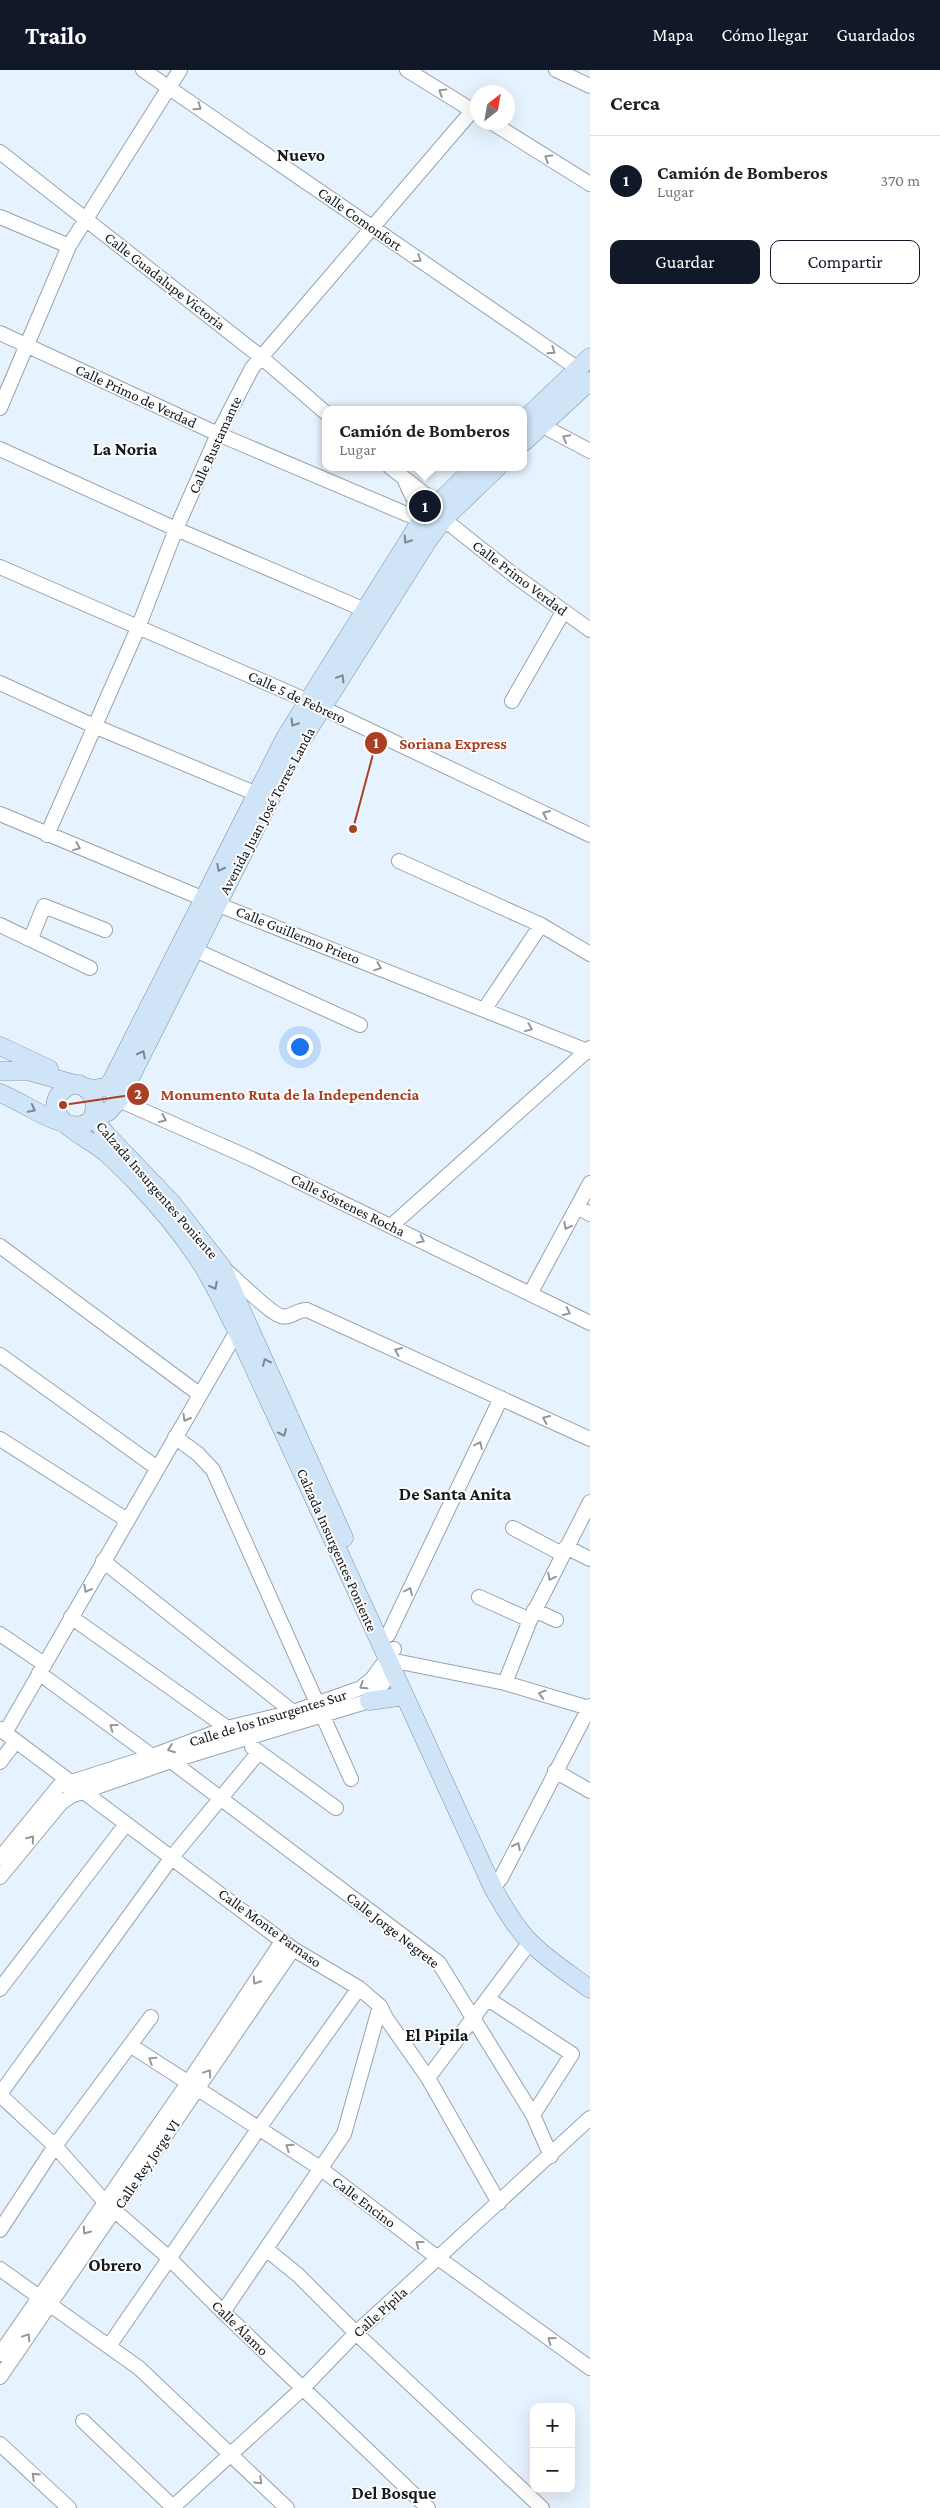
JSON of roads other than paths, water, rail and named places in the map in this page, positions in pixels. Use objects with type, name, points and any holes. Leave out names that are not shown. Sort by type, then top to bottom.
[{"type":"main road","points":[[527,417],[584,362]]},
{"type":"main road","points":[[527,439],[590,381]]},
{"type":"main road","name":"Avenida Juan José Torres Landa","points":[[107,1087],[293,754],[315,705],[365,610],[438,518],[472,471]]},
{"type":"main road","name":"Avenida Juan José Torres Landa","points":[[93,1115],[108,1112],[119,1100],[195,950],[211,902],[257,794],[285,738],[315,705],[438,518],[493,471]]},
{"type":"main road","points":[[0,1046],[90,1090],[96,1107],[93,1115],[80,1124],[65,1122],[45,1116],[0,1093]]},
{"type":"main road","points":[[0,1071],[28,1071],[92,1089],[107,1087]]},
{"type":"main road","points":[[65,1122],[58,1115],[55,1106],[57,1096],[63,1089],[77,1085]]},
{"type":"main road","name":"Calzada Insurgentes Poniente","points":[[93,1115],[105,1134],[174,1215],[222,1267],[392,1655],[405,1696],[497,1883],[547,1944],[589,1983]]},
{"type":"main road","name":"Calzada Insurgentes Poniente","points":[[65,1122],[105,1152],[174,1215],[237,1331],[392,1655],[497,1883],[511,1919],[530,1942],[589,1983]]},
{"type":"main road","points":[[369,1700],[405,1696]]},
{"type":"street","name":"Calle Comonfort","points":[[143,70],[371,227],[584,362]]},
{"type":"street","points":[[0,408],[69,246],[180,70]]},
{"type":"street","points":[[407,70],[470,110]]},
{"type":"street","points":[[556,70],[590,86]]},
{"type":"street","name":"Calle Bustamante","points":[[47,835],[138,628],[176,529],[218,434],[252,368],[371,227],[470,118]]},
{"type":"street","points":[[504,130],[590,184]]},
{"type":"street","name":"Calle Guadalupe Victoria","points":[[0,152],[261,357],[322,410]]},
{"type":"street","points":[[0,217],[69,246]]},
{"type":"street","name":"Calle Primo de Verdad","points":[[0,333],[218,434],[438,518]]},
{"type":"street","points":[[541,425],[590,451]]},
{"type":"street","points":[[0,449],[176,529],[365,610]]},
{"type":"street","points":[[395,471],[404,478],[438,518]]},
{"type":"street","name":"Calle Primo Verdad","points":[[438,518],[563,612],[590,630]]},
{"type":"street","name":"Calle 5 de Febrero","points":[[0,567],[315,705],[590,835]]},
{"type":"street","points":[[512,701],[563,612]]},
{"type":"street","points":[[0,683],[94,726],[257,794]]},
{"type":"street","name":"Calle Guillermo Prieto","points":[[0,814],[211,902],[589,1050]]},
{"type":"street","points":[[399,861],[541,925],[590,954]]},
{"type":"street","points":[[31,938],[44,906],[105,930]]},
{"type":"street","points":[[0,925],[31,938],[90,968]]},
{"type":"street","points":[[484,1010],[541,925]]},
{"type":"street","points":[[195,950],[360,1025]]},
{"type":"street","points":[[391,1226],[589,1050]]},
{"type":"street","name":"Calle Sóstenes Rocha","points":[[107,1087],[119,1100],[252,1159],[590,1323]]},
{"type":"street","points":[[530,1294],[590,1183]]},
{"type":"street","points":[[577,1207],[590,1214]]},
{"type":"street","points":[[0,1246],[200,1394]]},
{"type":"street","points":[[222,1267],[276,1314],[288,1316],[300,1310],[307,1310],[590,1439]]},
{"type":"street","points":[[2,1731],[42,1668],[237,1331]]},
{"type":"street","points":[[0,1355],[157,1468]]},
{"type":"street","points":[[497,1883],[589,1707],[505,1683],[392,1655],[501,1398]]},
{"type":"street","points":[[175,1438],[198,1454],[213,1470],[351,1779]]},
{"type":"street","points":[[0,1439],[127,1520]]},
{"type":"street","points":[[505,1683],[532,1615],[590,1502]]},
{"type":"street","points":[[513,1528],[590,1559]]},
{"type":"street","points":[[103,1561],[293,1712]]},
{"type":"street","points":[[479,1597],[532,1615],[556,1620]]},
{"type":"street","points":[[71,1617],[243,1739],[336,1808]]},
{"type":"street","points":[[0,1634],[152,1756]]},
{"type":"street","name":"Calle de los Insurgentes Sur","points":[[0,1858],[59,1786],[152,1756],[227,1728],[293,1712],[369,1700],[392,1655]]},
{"type":"street","name":"Calle de los Insurgentes Sur","points":[[0,1877],[60,1803],[82,1792],[171,1761],[243,1739],[320,1708],[361,1688],[372,1679],[392,1655]]},
{"type":"street","name":"Calle Monte Parnaso","points":[[2,1731],[288,1944],[359,1988],[380,2006],[386,2018],[428,2078],[499,2203]]},
{"type":"street","points":[[0,1762],[16,1741]]},
{"type":"street","points":[[0,2095],[172,1857],[259,1752]]},
{"type":"street","name":"Calle Jorge Negrete","points":[[171,1761],[439,1963],[532,2115],[551,2156]]},
{"type":"street","points":[[555,1771],[590,1791]]},
{"type":"street","points":[[0,1990],[126,1824]]},
{"type":"street","points":[[428,2078],[530,1942]]},
{"type":"street","name":"Calle Rey Jorge VI","points":[[0,2354],[44,2301],[111,2207],[288,1944]]},
{"type":"street","points":[[109,2346],[259,2128],[359,1988]]},
{"type":"street","points":[[488,1998],[572,2054],[532,2115]]},
{"type":"street","points":[[222,2312],[344,2134],[380,2006]]},
{"type":"street","points":[[0,2230],[55,2146],[152,2016]]},
{"type":"street","name":"Calle Encino","points":[[130,2045],[320,2168],[590,2368]]},
{"type":"street","name":"Calle Álamo","points":[[0,2095],[55,2146],[111,2207],[169,2258],[222,2312],[428,2508]]},
{"type":"street","name":"Calle Pípila","points":[[173,2508],[303,2388],[356,2333],[440,2258],[590,2118]]},
{"type":"street","points":[[266,2249],[298,2275],[356,2333],[542,2508]]},
{"type":"street","points":[[0,2269],[139,2368],[287,2508]]},
{"type":"street","name":"Calle Rey Jorge VI","points":[[0,2378],[44,2301]]},
{"type":"street","points":[[84,2421],[173,2508]]},
{"type":"street","points":[[0,2444],[69,2508]]},
{"type":"place","name":"Camión de Bomberos","points":[[425,506]]},
{"type":"place","name":"Soriana Express","points":[[353,829]]},
{"type":"place","name":"Monumento Ruta de la Independencia","points":[[63,1105]]},
{"type":"district","name":"Nuevo","points":[[301,155]]},
{"type":"district","name":"La Noria","points":[[125,449]]},
{"type":"district","name":"De Santa Anita","points":[[455,1494]]},
{"type":"district","name":"El Pipila","points":[[437,2035]]},
{"type":"district","name":"Obrero","points":[[115,2265]]},
{"type":"district","name":"Del Bosque","points":[[394,2493]]}]
